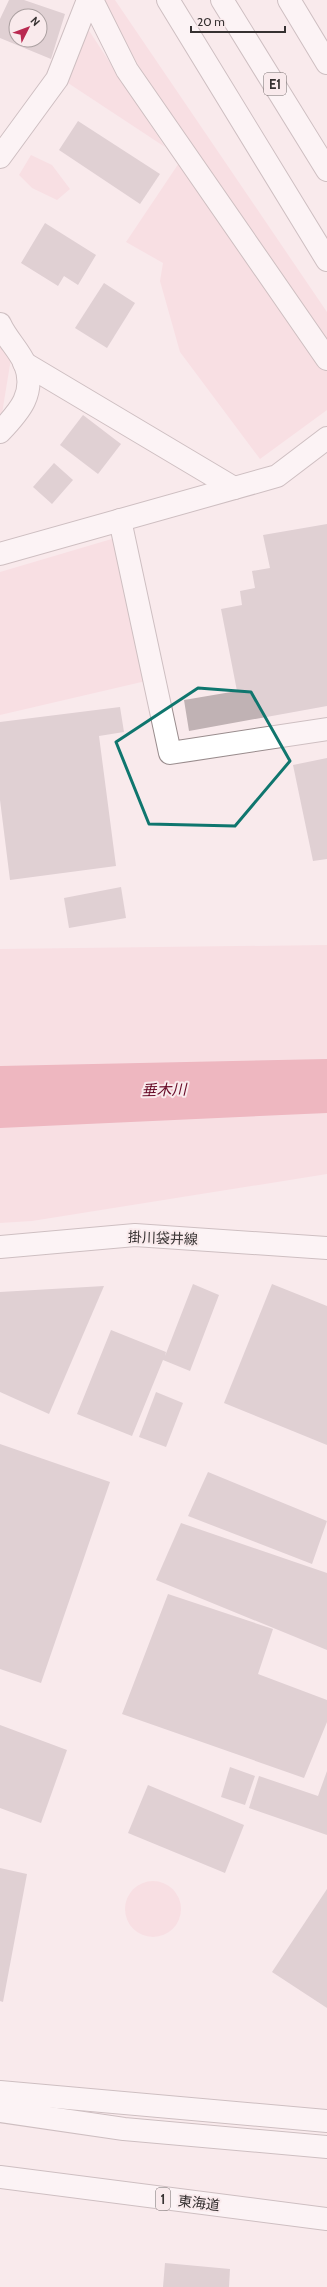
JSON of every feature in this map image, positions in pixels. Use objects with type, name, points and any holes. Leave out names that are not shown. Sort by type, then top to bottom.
[{"type":"main road","points":[[0,157],[57,78],[88,0]]},
{"type":"main road","points":[[92,0],[127,70],[327,359]]},
{"type":"main road","points":[[168,0],[327,260]]},
{"type":"main road","name":"E1","points":[[222,0],[327,170]]},
{"type":"main road","points":[[289,0],[327,63]]},
{"type":"main road","points":[[0,324],[5,336],[24,363],[30,390],[15,416],[0,432]]},
{"type":"main road","points":[[24,363],[234,488]]},
{"type":"main road","points":[[0,554],[277,476],[327,438]]},
{"type":"main road","points":[[120,520],[170,753],[327,729]]},
{"type":"main road","name":"掛川袋井線","points":[[0,1247],[135,1235],[327,1248]]},
{"type":"main road","points":[[0,2092],[327,2121]]},
{"type":"main road","points":[[0,2111],[124,2129],[327,2147]]},
{"type":"main road","name":"東海道","points":[[0,2177],[325,2219]]},
{"type":"highlighted area","points":[[198,688],[251,692],[290,761],[235,826],[149,824],[116,742]]},
{"type":"shaded area","points":[[98,0],[115,0],[327,312],[327,410],[260,459],[180,352],[160,281],[163,263],[126,242],[189,148]]},
{"type":"shaded area","points":[[86,26],[165,147],[68,83]]},
{"type":"shaded area","points":[[31,155],[52,165],[70,189],[57,200],[32,188],[19,175]]},
{"type":"shaded area","points":[[0,335],[13,346],[0,426]]},
{"type":"shaded area","points":[[115,538],[146,681],[0,715],[0,572]]},
{"type":"shaded area","points":[[327,945],[327,1174],[32,1221],[0,1223],[0,949]]},
{"type":"shaded area","points":[[147,1881],[159,1881],[173,1889],[181,1903],[179,1920],[173,1929],[159,1937],[147,1937],[137,1932],[130,1925],[125,1915],[125,1903],[130,1893],[137,1886]]},
{"type":"water","name":"垂木川","points":[[327,1059],[327,1113],[0,1128],[0,1066]]},
{"type":"building","points":[[9,0],[24,0],[47,8],[8,8],[8,41],[0,38],[0,19]]},
{"type":"building","points":[[48,8],[65,14],[51,59],[24,48],[48,48]]},
{"type":"building","points":[[78,121],[160,174],[140,204],[59,150]]},
{"type":"building","points":[[45,223],[96,255],[78,285],[64,276],[58,286],[21,263]]},
{"type":"building","points":[[104,283],[135,303],[107,348],[75,328]]},
{"type":"building","points":[[83,415],[121,444],[98,474],[60,445]]},
{"type":"building","points":[[54,463],[73,480],[52,504],[33,487]]},
{"type":"building","points":[[327,524],[327,706],[189,731],[184,700],[237,691],[221,609],[242,605],[240,591],[255,588],[252,571],[270,568],[263,535]]},
{"type":"building","points":[[120,707],[124,732],[99,736],[116,866],[10,880],[0,800],[0,722]]},
{"type":"building","points":[[327,758],[327,859],[313,861],[293,765]]},
{"type":"building","points":[[121,887],[126,918],[69,928],[64,898]]},
{"type":"building","points":[[193,1284],[219,1295],[190,1371],[163,1360],[132,1436],[77,1414],[111,1330],[166,1352],[165,1356]]},
{"type":"building","points":[[272,1284],[327,1306],[327,1445],[224,1403]]},
{"type":"building","points":[[104,1286],[49,1414],[0,1392],[0,1292]]},
{"type":"building","points":[[156,1392],[183,1403],[166,1447],[139,1437]]},
{"type":"building","points":[[0,1444],[110,1482],[41,1683],[0,1669]]},
{"type":"building","points":[[208,1472],[327,1521],[312,1564],[188,1516]]},
{"type":"building","points":[[181,1523],[327,1573],[327,1650],[156,1580]]},
{"type":"building","points":[[168,1594],[273,1629],[258,1674],[327,1700],[327,1722],[304,1778],[122,1714]]},
{"type":"building","points":[[0,1725],[67,1750],[41,1823],[0,1808]]},
{"type":"building","points":[[230,1767],[255,1776],[245,1805],[221,1797]]},
{"type":"building","points":[[327,1771],[327,1835],[249,1808],[259,1776],[318,1796]]},
{"type":"building","points":[[148,1785],[244,1825],[225,1873],[128,1833]]},
{"type":"building","points":[[0,1868],[27,1874],[3,2002],[0,2001]]},
{"type":"building","points":[[327,1889],[327,2008],[272,1972]]},
{"type":"building","points":[[165,2263],[230,2269],[229,2287],[163,2287]]}]
